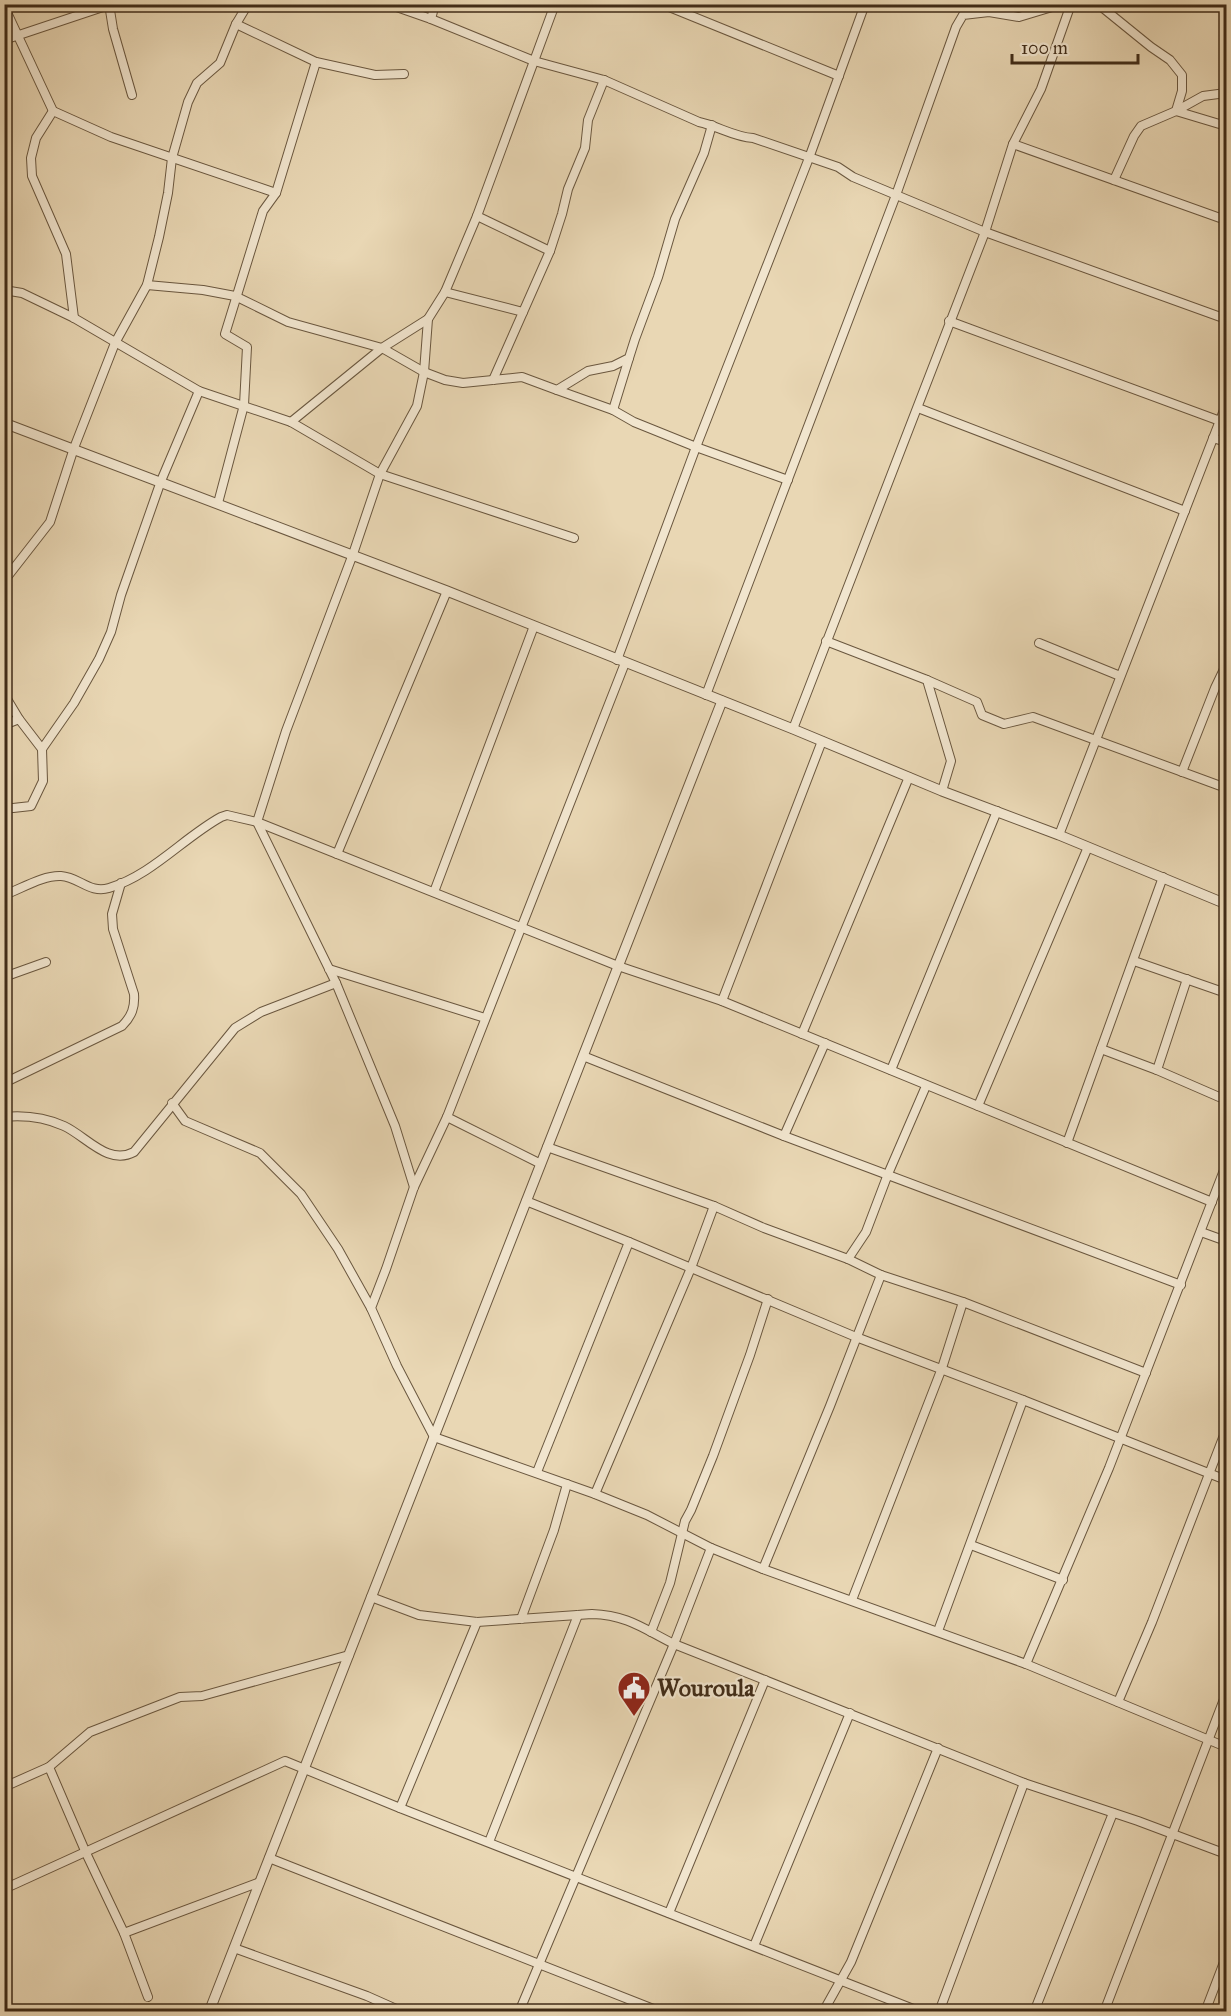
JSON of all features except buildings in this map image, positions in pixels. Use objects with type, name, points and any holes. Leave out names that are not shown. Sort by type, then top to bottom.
[{"type":"street","points":[[4,581],[50,522],[74,448],[116,343],[147,285],[166,204],[172,158],[188,102],[197,83],[220,63],[236,24],[248,4]]},
{"type":"street","points":[[388,4],[534,61],[604,80],[741,138],[753,138],[838,167],[853,177],[985,232],[1227,319]]},
{"type":"street","points":[[431,19],[435,4]]},
{"type":"street","points":[[291,422],[382,348],[428,319],[445,292],[477,216],[555,4]]},
{"type":"street","points":[[662,4],[839,76]]},
{"type":"street","points":[[371,1308],[414,1187],[447,1117],[521,927],[621,661],[696,447],[809,158],[865,4]]},
{"type":"street","points":[[706,695],[896,195],[956,27],[963,15],[989,12],[1019,17],[1062,4]]},
{"type":"street","points":[[793,729],[985,232],[1013,144],[1041,89],[1071,4]]},
{"type":"street","points":[[1098,4],[1170,60],[1182,75],[1182,91],[1176,111]]},
{"type":"street","points":[[4,40],[110,5],[113,29],[132,95]]},
{"type":"street","points":[[4,6],[53,111],[111,136],[276,193]]},
{"type":"street","points":[[236,24],[316,62],[375,75],[404,74]]},
{"type":"street","points":[[218,503],[244,405],[247,346],[225,334],[263,211],[276,193],[316,62]]},
{"type":"street","points":[[493,380],[549,251],[568,189],[585,148],[588,120],[604,80]]},
{"type":"street","points":[[1114,180],[1138,129],[1145,123],[1176,111],[1203,96],[1227,93]]},
{"type":"street","points":[[53,111],[36,138],[31,158],[32,176],[66,254],[74,318]]},
{"type":"street","points":[[1176,111],[1227,126]]},
{"type":"street","points":[[613,410],[675,219],[704,153],[712,125]]},
{"type":"street","points":[[1013,144],[1220,218],[1227,218]]},
{"type":"street","points":[[477,216],[549,251]]},
{"type":"street","points":[[147,285],[203,290],[235,296],[288,322],[382,348],[445,381],[463,383],[522,377],[613,410],[633,422],[696,447],[788,480]]},
{"type":"street","points":[[5,292],[22,293],[74,318],[199,392],[291,422],[380,474],[574,538]]},
{"type":"street","points":[[445,292],[523,312]]},
{"type":"street","points":[[414,1187],[395,1126],[336,983],[257,822],[286,731],[353,554],[380,474],[417,406],[424,372],[428,319]]},
{"type":"street","points":[[949,321],[1220,421]]},
{"type":"street","points":[[556,390],[588,371],[613,366],[630,358]]},
{"type":"street","points":[[42,749],[74,703],[99,659],[111,632],[121,595],[161,481],[199,392]]},
{"type":"street","points":[[1059,835],[1227,405]]},
{"type":"street","points":[[918,408],[1185,511]]},
{"type":"street","points":[[4,423],[353,554],[793,729],[942,792],[998,811],[1227,904]]},
{"type":"street","points":[[1214,438],[1227,442]]},
{"type":"street","points":[[337,854],[447,591]]},
{"type":"street","points":[[434,892],[534,626]]},
{"type":"street","points":[[826,641],[977,702],[982,714],[1004,724],[1033,717],[1227,788]]},
{"type":"street","points":[[1039,644],[1120,676]]},
{"type":"street","points":[[1182,772],[1215,688],[1227,665]]},
{"type":"street","points":[[927,680],[951,761],[942,792]]},
{"type":"street","points":[[4,693],[19,719],[42,749],[43,781],[32,806],[4,809]]},
{"type":"street","points":[[209,2012],[722,701]]},
{"type":"street","points":[[4,725],[19,719]]},
{"type":"street","points":[[722,1001],[822,741]]},
{"type":"street","points":[[802,1034],[909,777]]},
{"type":"street","points":[[891,1070],[998,811]]},
{"type":"street","points":[[4,896],[52,877],[63,876],[97,891],[121,883],[147,869],[221,817],[227,815],[257,822],[618,966],[722,1001],[1212,1202]]},
{"type":"street","points":[[978,1106],[1088,847]]},
{"type":"street","points":[[1067,1143],[1163,877]]},
{"type":"street","points":[[4,1083],[122,1026],[129,1019],[135,1003],[134,994],[113,929],[112,914],[121,883]]},
{"type":"street","points":[[1134,960],[1227,993]]},
{"type":"street","points":[[4,977],[46,962]]},
{"type":"street","points":[[329,969],[485,1018]]},
{"type":"street","points":[[1157,1070],[1187,979]]},
{"type":"street","points":[[4,1117],[47,1120],[66,1127],[97,1148],[114,1156],[125,1157],[134,1152],[236,1028],[261,1012],[336,983]]},
{"type":"street","points":[[784,1136],[825,1043]]},
{"type":"street","points":[[1101,1049],[1227,1100]]},
{"type":"street","points":[[583,1056],[784,1136],[1181,1285]]},
{"type":"street","points":[[848,1259],[866,1232],[926,1086]]},
{"type":"street","points":[[172,1103],[185,1120],[260,1153],[301,1194],[338,1250],[371,1308],[397,1366],[434,1437],[595,1494],[646,1515],[711,1548],[763,1569],[1026,1664],[1227,1747]]},
{"type":"street","points":[[447,1117],[541,1164]]},
{"type":"street","points":[[547,1147],[714,1206],[764,1228],[848,1259],[881,1275],[963,1302],[1146,1373]]},
{"type":"street","points":[[1026,1664],[1120,1439],[1227,1165]]},
{"type":"street","points":[[526,1201],[856,1337],[942,1368],[1227,1480]]},
{"type":"street","points":[[595,1494],[691,1268],[714,1206]]},
{"type":"street","points":[[1201,1232],[1227,1241]]},
{"type":"street","points":[[537,1472],[629,1242]]},
{"type":"street","points":[[763,1569],[881,1275]]},
{"type":"street","points":[[651,1632],[670,1583],[685,1521],[692,1510],[713,1456],[768,1299]]},
{"type":"street","points":[[852,1600],[942,1368],[963,1302]]},
{"type":"street","points":[[938,1631],[1023,1400]]},
{"type":"street","points":[[1118,1702],[1152,1622],[1227,1430]]},
{"type":"street","points":[[521,1619],[554,1530],[567,1484]]},
{"type":"street","points":[[971,1545],[1063,1580]]},
{"type":"street","points":[[519,2012],[674,1644],[711,1548]]},
{"type":"street","points":[[371,1597],[419,1615],[477,1622],[578,1615],[615,1616],[629,1620],[674,1644],[1024,1783],[1227,1854]]},
{"type":"street","points":[[489,1842],[578,1615]]},
{"type":"street","points":[[400,1808],[477,1622]]},
{"type":"street","points":[[4,1787],[49,1767],[90,1731],[180,1697],[202,1696],[349,1655]]},
{"type":"street","points":[[669,1913],[765,1680]]},
{"type":"street","points":[[1104,2012],[1227,1694]]},
{"type":"street","points":[[754,1946],[850,1713]]},
{"type":"street","points":[[823,2012],[855,1952],[938,1748]]},
{"type":"street","points":[[4,1890],[285,1761],[921,2012]]},
{"type":"street","points":[[49,1767],[124,1933],[148,1997]]},
{"type":"street","points":[[939,2012],[1024,1783]]},
{"type":"street","points":[[1034,2012],[1113,1813]]},
{"type":"street","points":[[269,1858],[661,2012]]},
{"type":"street","points":[[124,1933],[260,1882]]},
{"type":"street","points":[[234,1948],[367,1996],[403,2012]]},
{"type":"street","points":[[1205,2012],[1227,1957]]},
{"type":"place","name":"Wouroula","points":[[634,1717]]}]
